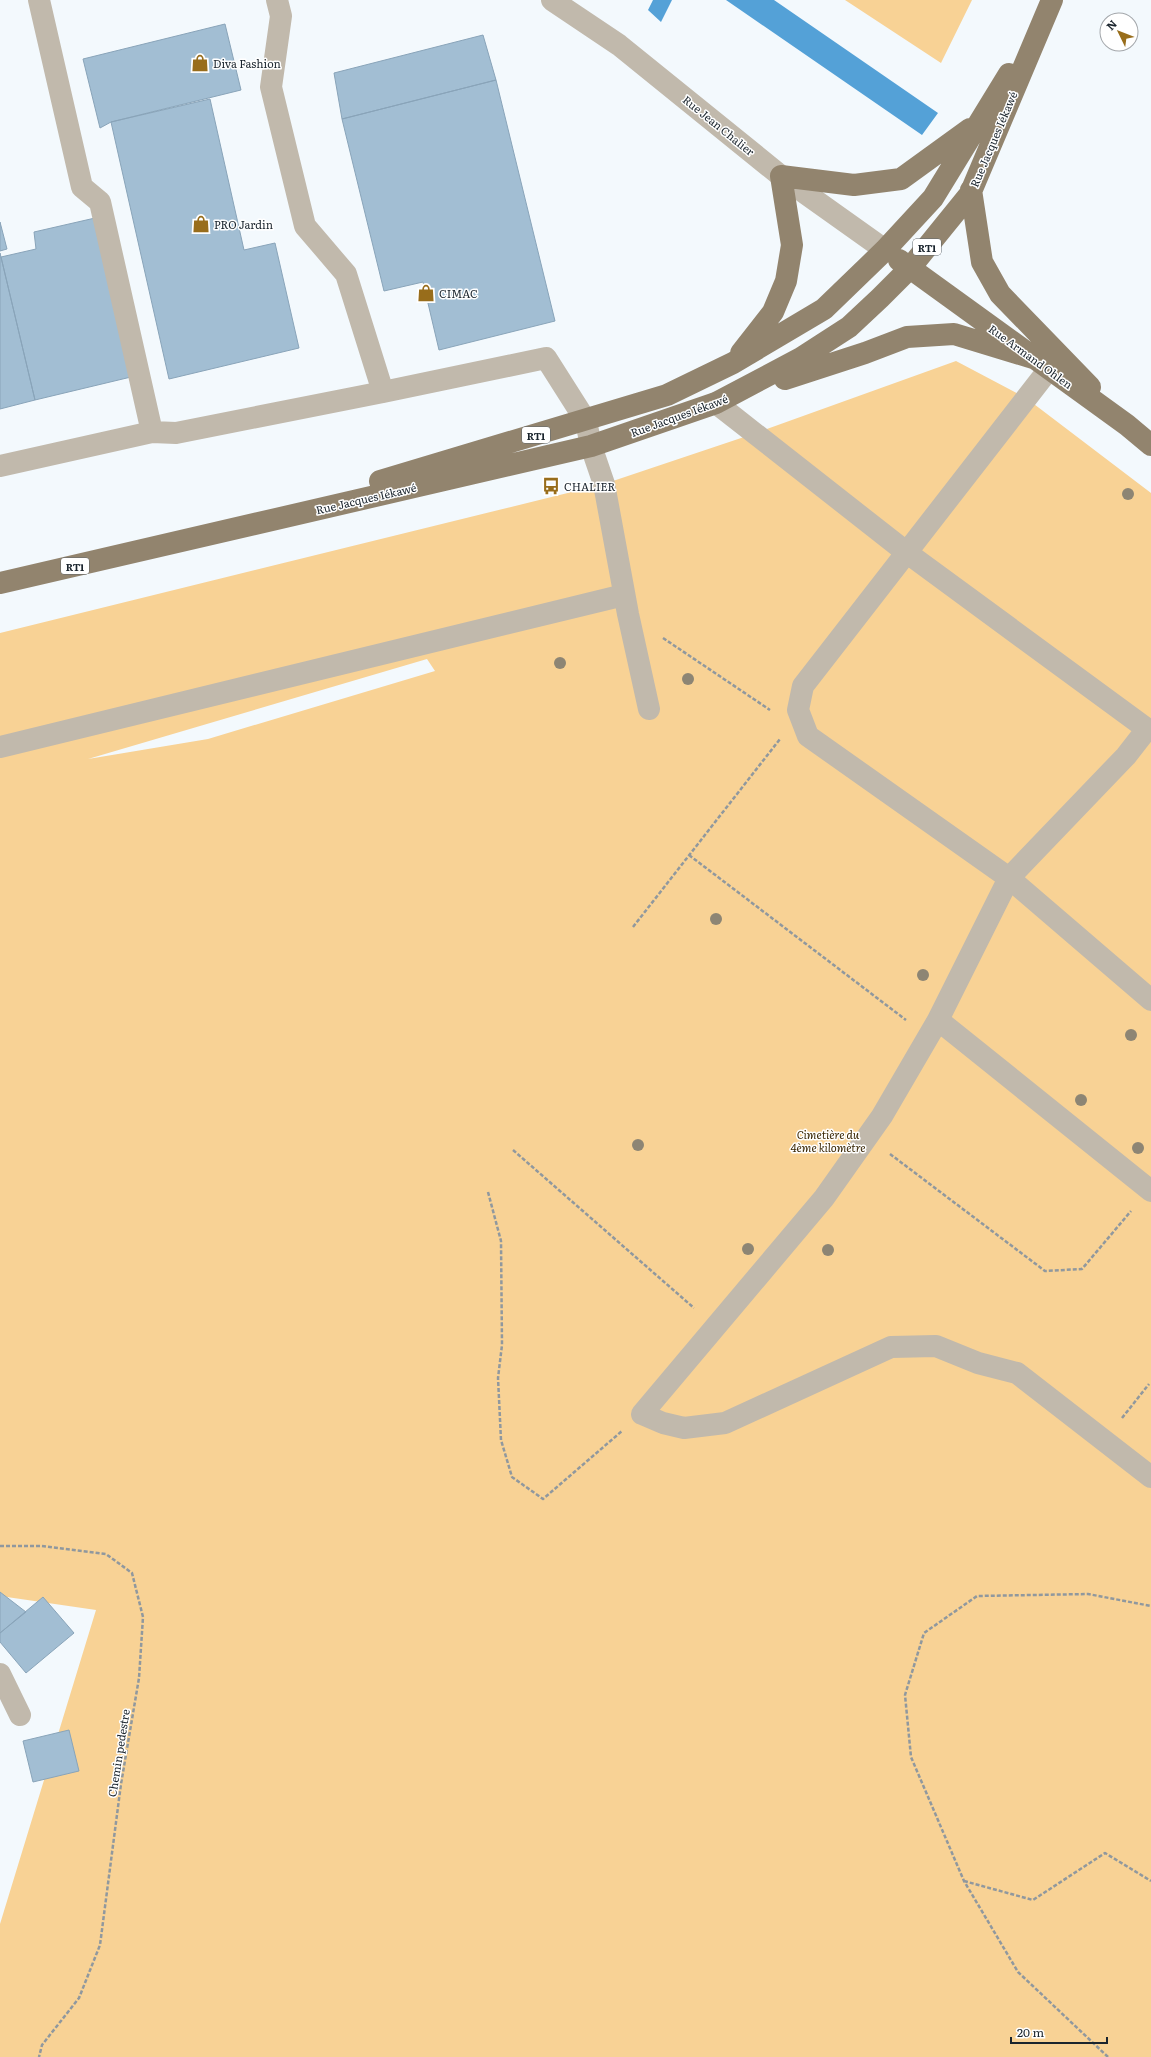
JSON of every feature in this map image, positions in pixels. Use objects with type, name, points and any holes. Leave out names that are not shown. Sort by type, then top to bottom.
[{"type":"main road","name":"Rue Jacques Iékawé","points":[[150,549],[667,395],[733,363],[824,309],[885,250],[933,198],[1049,6]]},
{"type":"main road","name":"Rue Jacques Iékawé","points":[[0,583],[591,446],[716,403],[801,358],[849,328],[910,268],[971,190],[1049,6]]},
{"type":"main road","points":[[733,363],[773,312],[786,281],[792,245],[782,176],[854,185],[901,179],[979,123]]},
{"type":"main road","points":[[971,190],[982,262],[1000,294],[1127,425]]},
{"type":"main road","name":"Rue Armand Ohlen","points":[[885,250],[1127,425],[1151,445]]},
{"type":"main road","points":[[716,403],[829,363],[865,353],[907,337],[954,334],[1041,364]]},
{"type":"street","points":[[39,0],[82,187],[100,202],[152,432]]},
{"type":"street","points":[[277,0],[281,16],[271,87],[305,226],[346,274],[384,392]]},
{"type":"street","name":"Rue Jean Chalier","points":[[552,0],[619,45],[782,176],[885,250]]},
{"type":"street","points":[[0,466],[152,432],[176,432],[384,392],[546,358],[586,420],[591,446],[604,484],[626,604],[649,710]]},
{"type":"street","points":[[1041,364],[906,552],[803,686],[798,710],[808,736],[1009,878],[1151,1000]]},
{"type":"street","points":[[716,403],[906,552],[1147,729],[1126,756],[1009,878],[934,1029],[867,1137],[824,1198],[642,1414],[663,1423],[684,1428],[725,1423],[891,1347],[936,1346],[978,1363],[1017,1373],[1151,1477]]},
{"type":"street","points":[[0,747],[626,604]]},
{"type":"street","points":[[934,1029],[1151,1191]]},
{"type":"street","points":[[0,1674],[20,1715]]},
{"type":"path","points":[[626,604],[772,711]]},
{"type":"path","points":[[633,926],[791,724],[808,736]]},
{"type":"path","points":[[689,855],[934,1029]]},
{"type":"path","points":[[867,1137],[1045,1271],[1082,1269],[1142,1198],[1133,1177]]},
{"type":"path","points":[[513,1150],[716,1326]]},
{"type":"path","points":[[488,1192],[501,1241],[502,1345],[498,1378],[501,1440],[512,1477],[543,1499],[642,1414]]},
{"type":"path","points":[[1104,1440],[1149,1384]]},
{"type":"path","name":"Chemin pedestre","points":[[0,1546],[42,1546],[106,1554],[132,1573],[143,1617],[139,1678],[121,1784],[100,1945],[79,1998],[42,2045],[39,2057]]},
{"type":"path","points":[[1108,2057],[1018,1972],[964,1881],[911,1757],[905,1695],[924,1633],[977,1596],[1088,1594],[1151,1606]]},
{"type":"path","points":[[964,1881],[1033,1900],[1105,1853],[1151,1881]]},
{"type":"green space","points":[[845,0],[972,0],[941,63]]},
{"type":"green space","name":"Cimetière du 4ème kilomètre","points":[[956,361],[1026,398],[1151,493],[1151,2057],[0,2057],[0,1924],[96,1610],[0,1596],[0,633],[604,484],[756,433]],"holes":[[[427,659],[435,671],[208,739],[88,759]]]},
{"type":"water","points":[[653,0],[672,0],[661,22],[648,10]]},
{"type":"water","points":[[726,0],[774,0],[938,113],[922,135]]},
{"type":"building","points":[[225,24],[241,90],[111,122],[100,128],[83,59]]},
{"type":"building","points":[[483,35],[496,80],[342,119],[334,73]]},
{"type":"building","points":[[496,80],[555,321],[439,350],[423,282],[384,291],[342,119]]},
{"type":"building","points":[[210,99],[244,250],[275,243],[299,348],[169,379],[111,122]]},
{"type":"building","points":[[95,218],[131,377],[35,400],[1,257],[36,249],[34,232]]},
{"type":"building","points":[[0,222],[7,249],[0,251]]},
{"type":"building","points":[[0,253],[35,400],[0,409]]},
{"type":"building","points":[[0,1592],[26,1612],[0,1633]]},
{"type":"building","points":[[43,1597],[74,1633],[26,1673],[0,1642],[0,1633]]},
{"type":"building","points":[[69,1730],[79,1771],[33,1782],[23,1741]]},
{"type":"place","name":"Diva Fashion","points":[[200,63]]},
{"type":"place","name":"PRO Jardin","points":[[201,224]]},
{"type":"place","name":"CIMAC","points":[[426,293]]},
{"type":"place","name":"CHALIER","points":[[551,486]]}]
